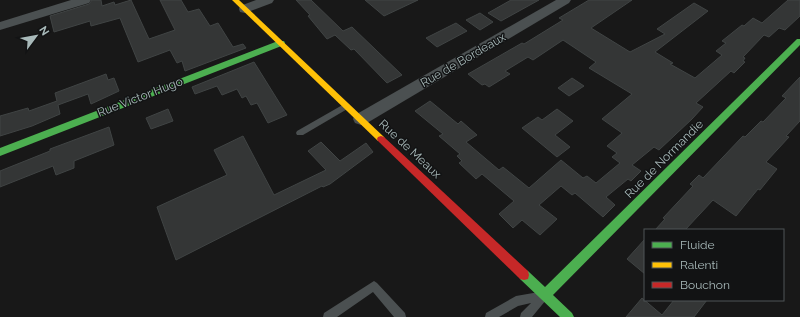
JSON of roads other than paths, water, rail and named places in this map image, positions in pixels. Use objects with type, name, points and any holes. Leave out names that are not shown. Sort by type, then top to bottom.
[{"type":"street","points":[[0,26],[85,0]]},
{"type":"street","name":"Rue de Meaux","points":[[235,0],[568,317]]},
{"type":"street","points":[[244,9],[268,0]]},
{"type":"street","name":"Rue de Bordeaux","points":[[361,119],[565,0]]},
{"type":"street","name":"Rue de Normandie","points":[[545,295],[800,41]]},
{"type":"street","name":"Rue Victor Hugo","points":[[0,152],[280,43]]},
{"type":"lane","points":[[300,133],[346,106]]},
{"type":"lane","points":[[328,317],[374,286],[401,317]]},
{"type":"lane","points":[[490,317],[516,301],[545,295]]},
{"type":"lane","points":[[525,317],[545,295]]}]
